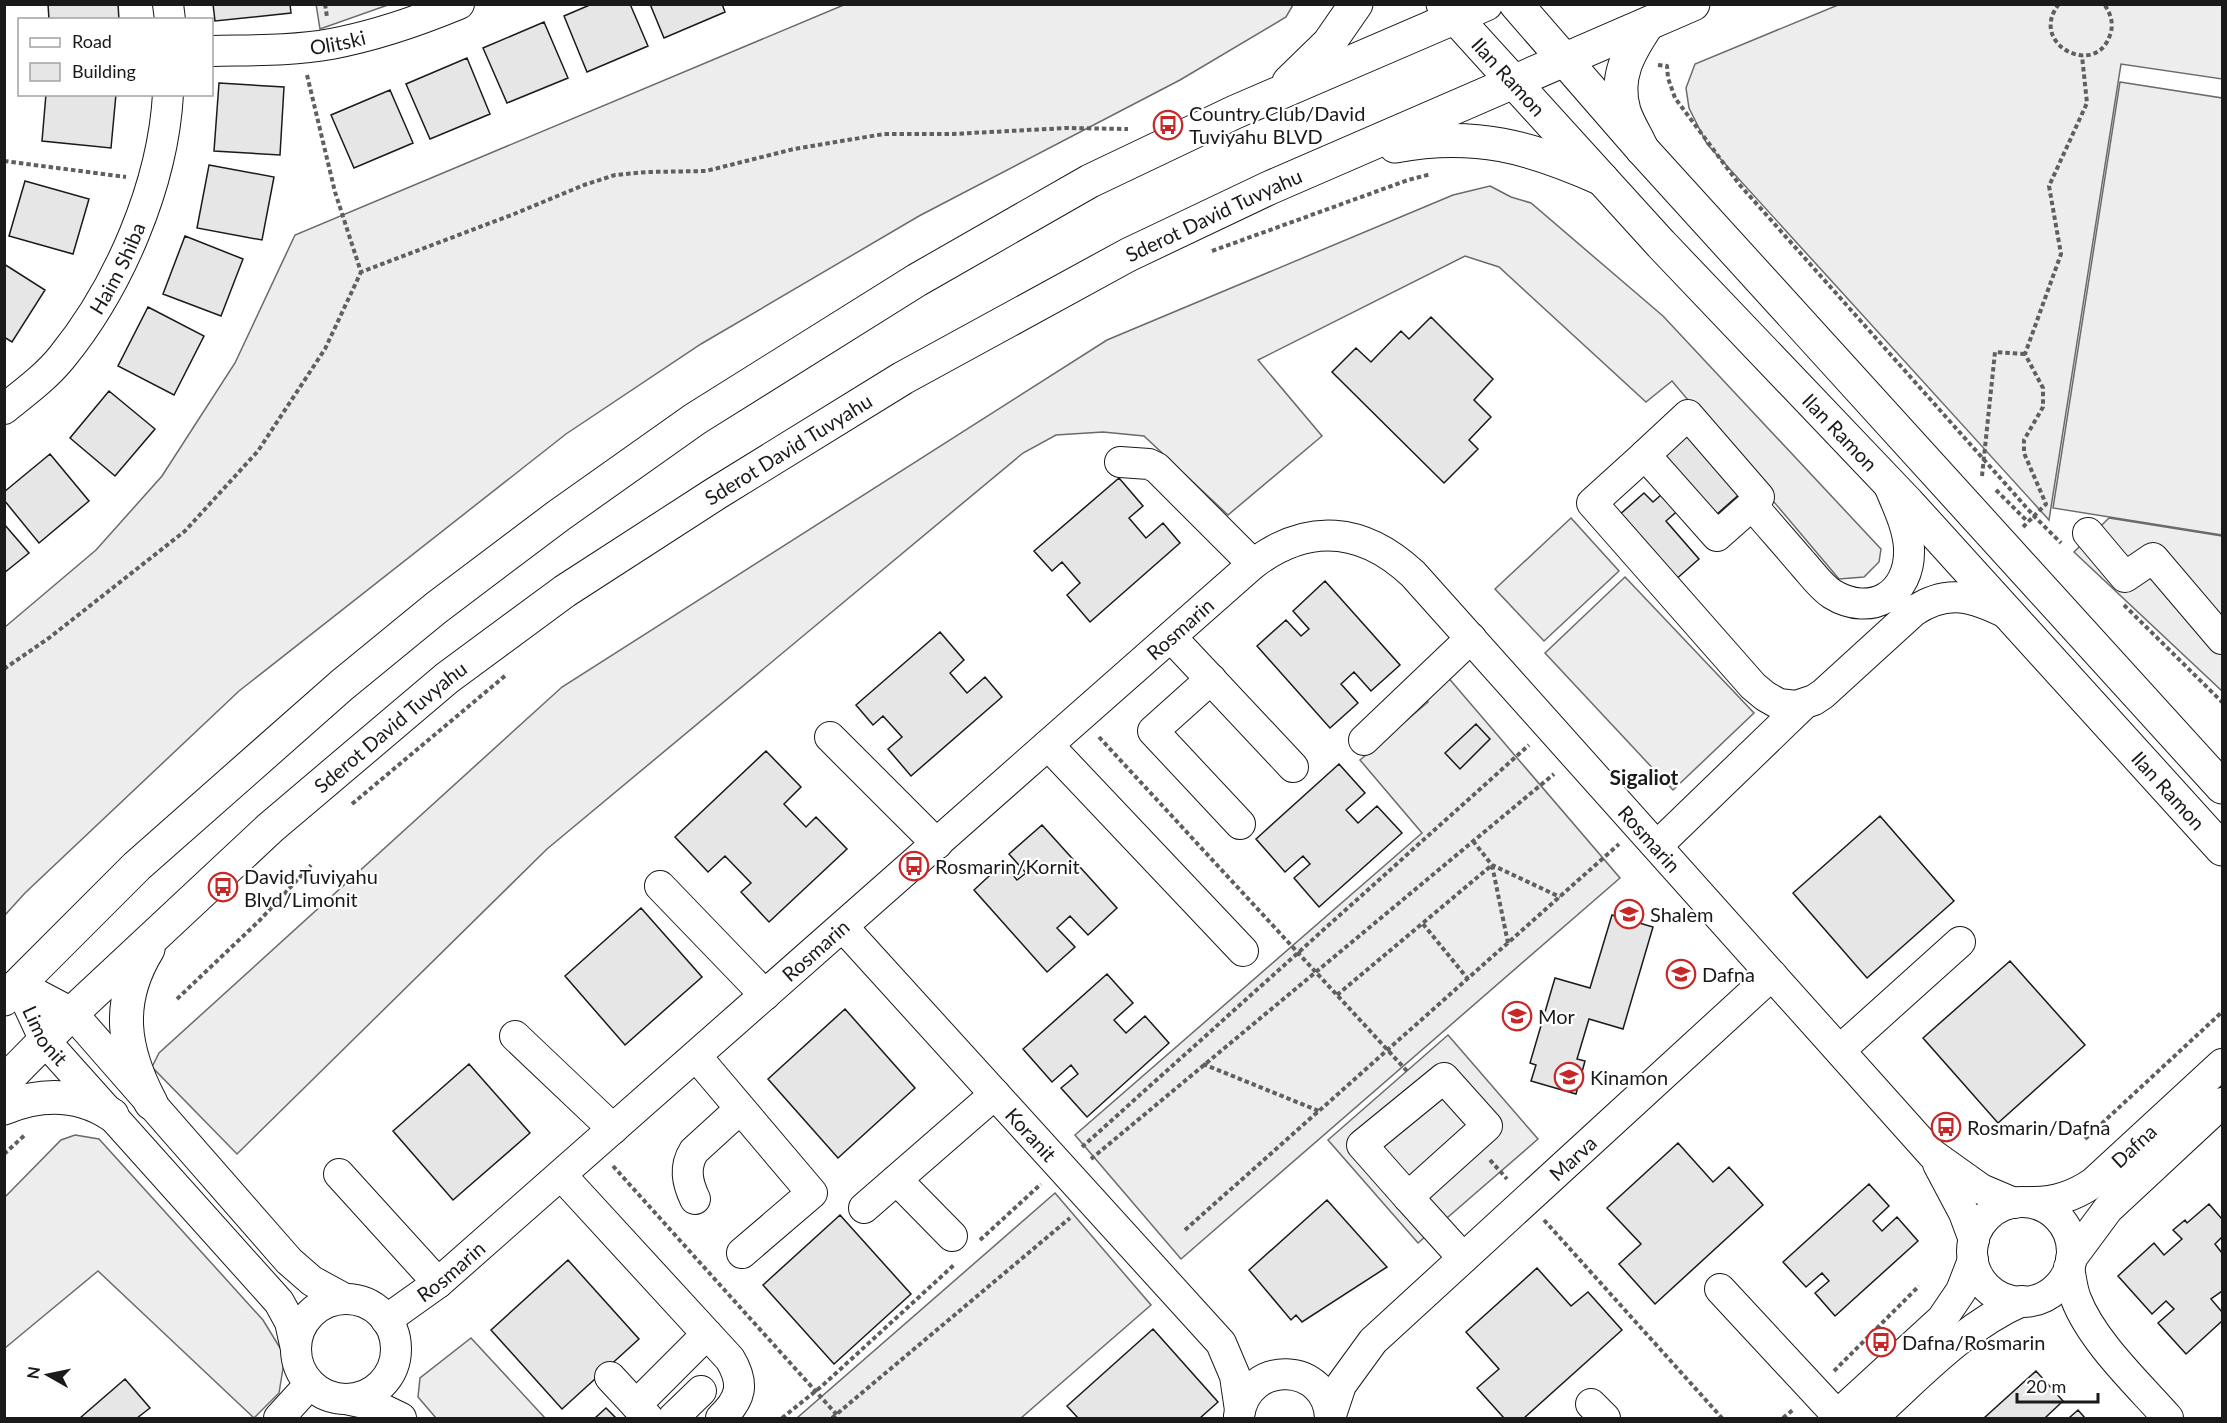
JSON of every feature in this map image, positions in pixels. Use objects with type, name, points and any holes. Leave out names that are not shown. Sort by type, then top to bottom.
[{"type":"main road","points":[[1275,95],[1329,43],[1356,4]]},
{"type":"main road","points":[[12,992],[137,866],[237,775],[342,685],[428,615],[558,516],[695,419],[917,279],[1090,181],[1449,11],[1486,4]]},
{"type":"main road","points":[[1516,4],[1642,149],[2223,787]]},
{"type":"main road","name":"Sderot David Tuvyahu","points":[[4,1082],[72,1013],[270,828],[447,678],[565,591],[715,494],[913,373],[1128,255],[1269,188],[1693,4]]},
{"type":"main road","name":"Ilan Ramon","points":[[1449,11],[1661,244],[1888,483],[2223,849]]},
{"type":"main road","points":[[1642,149],[1624,111],[1621,78],[1629,52],[1647,25]]},
{"type":"main road","points":[[1347,155],[1424,140],[1455,139],[1516,146],[1558,159],[1602,179]]},
{"type":"main road","points":[[151,1103],[133,1065],[126,1018],[136,971],[148,947],[163,927]]},
{"type":"main road","points":[[4,1108],[38,1098],[68,1098],[99,1107],[112,1115]]},
{"type":"street","name":"Olitski","points":[[213,51],[301,48],[331,44],[432,16],[459,4]]},
{"type":"street","name":"Haim Shiba","points":[[4,409],[61,358],[108,289],[139,219],[152,181],[167,117],[168,96]]},
{"type":"street","points":[[1645,455],[1718,536],[1759,497],[1688,415],[1592,502],[1753,686],[1779,704],[1804,704]]},
{"type":"street","points":[[1120,462],[1149,464],[1157,468],[1253,564]]},
{"type":"street","points":[[1752,505],[1829,592],[1846,602],[1863,605],[1878,602],[1891,594],[1902,582],[1908,566],[1909,547],[1904,526],[1888,483]]},
{"type":"street","name":"Rosmarin","points":[[386,1320],[438,1283],[1253,564],[1284,544],[1300,539],[1334,535],[1368,543],[1399,560],[1840,1050],[1932,1154],[1956,1196],[1973,1250]]},
{"type":"street","points":[[2077,541],[2125,577],[2153,558],[2223,639]]},
{"type":"street","points":[[1648,836],[1804,704],[1823,694],[1914,611],[1931,602],[1949,597],[1967,597],[1986,603],[2010,615]]},
{"type":"street","points":[[1171,637],[1293,767]]},
{"type":"street","points":[[1364,741],[1471,638]]},
{"type":"street","points":[[1211,679],[1153,731],[1240,824]]},
{"type":"street","points":[[830,736],[937,844]]},
{"type":"street","points":[[1048,745],[1243,951]]},
{"type":"street","points":[[660,886],[765,995]]},
{"type":"street","name":"Koranit","points":[[843,927],[1221,1343],[1258,1365],[1292,1375]]},
{"type":"street","points":[[1840,1050],[1960,942]]},
{"type":"street","name":"Marva","points":[[1330,1419],[1341,1385],[1373,1341],[1772,975]]},
{"type":"street","name":"Limonit","points":[[12,992],[72,1013],[289,1261],[312,1281],[345,1299]]},
{"type":"street","name":"Limonit","points":[[12,992],[45,1041],[275,1296],[288,1317],[296,1349]]},
{"type":"street","points":[[515,1036],[603,1137]]},
{"type":"street","points":[[696,1056],[812,1193],[742,1253]]},
{"type":"street","name":"Dafna","points":[[2022,1202],[2047,1202],[2064,1198],[2093,1183],[2223,1064]]},
{"type":"street","points":[[1408,1197],[1487,1126],[1444,1078],[1362,1145],[1408,1197],[1463,1258]]},
{"type":"street","points":[[864,1208],[995,1094]]},
{"type":"street","name":"Dafna","points":[[2070,1263],[2108,1209],[2223,1102]]},
{"type":"street","points":[[695,1199],[687,1174],[689,1159],[694,1151],[740,1109]]},
{"type":"street","name":"Rosmarin","points":[[1932,1154],[1981,1189],[1998,1198],[2022,1202]]},
{"type":"street","points":[[339,1174],[438,1283]]},
{"type":"street","points":[[561,1175],[730,1359],[738,1372],[740,1383],[733,1407],[722,1419]]},
{"type":"street","points":[[897,1180],[962,1247]]},
{"type":"street","points":[[1719,1289],[1836,1417],[1942,1319],[1961,1291],[1982,1222],[1990,1214],[1999,1207],[2022,1202],[2048,1209],[2062,1222],[2069,1236],[2070,1263],[2076,1299],[2086,1321],[2168,1419]]},
{"type":"street","points":[[1973,1250],[1978,1274],[1992,1292],[2006,1299],[2039,1302],[2062,1311],[2100,1340]]},
{"type":"street","points":[[1872,1419],[1969,1330],[1989,1317],[2026,1301],[2042,1297],[2054,1290],[2062,1281],[2070,1263]]},
{"type":"street","points":[[401,1419],[374,1405],[323,1393],[310,1384],[298,1365],[296,1349],[299,1334],[310,1314],[323,1305],[345,1299],[368,1305],[386,1320],[395,1341],[393,1365],[395,1388],[408,1419]]},
{"type":"street","points":[[610,1377],[642,1412],[706,1334]]},
{"type":"street","name":"Marva","points":[[1239,1414],[1247,1392],[1257,1382],[1277,1374],[1312,1374],[1328,1368],[1373,1341]]},
{"type":"street","name":"Koranit","points":[[1221,1343],[1235,1376],[1239,1414]]},
{"type":"street","points":[[346,1399],[361,1396],[375,1389],[386,1378],[393,1365]]},
{"type":"street","points":[[1292,1375],[1311,1383],[1321,1393],[1328,1405],[1330,1419]]},
{"type":"street","points":[[279,1419],[310,1384]]},
{"type":"street","points":[[673,1419],[701,1391]]},
{"type":"path","points":[[2059,4],[2052,15],[2052,35],[2063,50],[2082,56],[2096,52],[2109,39],[2112,20],[2104,4]]},
{"type":"path","points":[[4,669],[48,638],[185,531],[258,451],[325,350],[361,272],[335,192],[301,48]]},
{"type":"path","points":[[2003,546],[2046,504],[2024,453],[2024,440],[2043,407],[2043,388],[2025,354],[2061,254],[2049,186],[2087,103],[2082,56]]},
{"type":"path","points":[[1667,66],[1671,88],[1685,113],[1738,184],[2034,516],[2077,541]]},
{"type":"path","points":[[361,272],[584,185],[615,176],[647,172],[706,171],[794,149],[884,134],[1133,129]]},
{"type":"path","points":[[4,161],[152,181]]},
{"type":"path","points":[[1206,253],[1408,180],[1438,172]]},
{"type":"path","points":[[2025,354],[1995,352],[1988,432],[1981,475],[2028,522]]},
{"type":"path","points":[[2122,604],[2223,702]]},
{"type":"path","points":[[352,804],[513,669]]},
{"type":"path","points":[[1080,716],[1427,1092]]},
{"type":"path","points":[[1065,1171],[1298,953],[1550,726]]},
{"type":"path","points":[[782,1419],[816,1391],[962,1247],[1203,1064],[1576,756]]},
{"type":"path","points":[[1185,1230],[1560,897],[1648,836]]},
{"type":"path","points":[[1473,841],[1492,866],[1508,944]]},
{"type":"path","points":[[177,999],[260,920],[311,865]]},
{"type":"path","points":[[1492,866],[1560,897]]},
{"type":"path","points":[[1337,995],[1492,866]]},
{"type":"path","points":[[1423,924],[1468,979]]},
{"type":"path","points":[[2085,1139],[2223,1012]]},
{"type":"path","points":[[1203,1064],[1319,1111]]},
{"type":"path","points":[[4,1154],[28,1131]]},
{"type":"path","points":[[603,1137],[837,1415]]},
{"type":"path","points":[[1471,1140],[1722,1419]]},
{"type":"path","points":[[832,1419],[1091,1200]]},
{"type":"path","points":[[1783,1419],[1919,1286]]},
{"type":"shaded area","points":[[316,4],[388,4],[388,5],[320,29]]},
{"type":"shaded area","points":[[846,4],[1293,5],[1286,17],[1180,80],[919,216],[701,344],[566,434],[239,691],[25,893],[5,915],[5,627],[96,550],[162,476],[235,363],[295,235]]},
{"type":"shaded area","points":[[1838,5],[2222,5],[2222,79],[2121,64],[2049,520],[1707,144],[1689,108],[1686,88],[1695,64]]},
{"type":"shaded area","points":[[2120,82],[2222,98],[2222,535],[2053,508]]},
{"type":"shaded area","points":[[1490,186],[1511,197],[1531,203],[1663,316],[1881,549],[1879,562],[1864,577],[1839,579],[1672,381],[1646,402],[1499,267],[1465,256],[1258,360],[1322,436],[1228,515],[1144,436],[1103,432],[1056,435],[1023,453],[547,849],[237,1154],[152,1067],[159,1053],[562,687],[1107,340],[1453,195]]},
{"type":"shaded area","points":[[1571,518],[1619,571],[1544,641],[1495,589]]},
{"type":"shaded area","points":[[2109,518],[2222,536],[2222,691],[2074,552]]},
{"type":"shaded area","points":[[1625,577],[1754,713],[1673,790],[1545,653]]},
{"type":"shaded area","points":[[1440,668],[1620,878],[1181,1259],[1075,1135],[1422,833],[1360,760],[1428,702],[1416,689]]},
{"type":"shaded area","points":[[1448,1035],[1538,1139],[1418,1243],[1328,1140]]},
{"type":"shaded area","points":[[75,1135],[99,1139],[263,1320],[285,1356],[279,1393],[254,1418],[98,1271],[5,1348],[5,1197],[61,1140]]},
{"type":"shaded area","points":[[1055,1193],[1151,1305],[1021,1418],[797,1418]]},
{"type":"shaded area","points":[[471,1338],[545,1418],[436,1418],[418,1397],[420,1378]]},
{"type":"building","points":[[48,4],[118,4],[119,18],[49,18]]},
{"type":"building","points":[[213,4],[290,4],[291,13],[215,21]]},
{"type":"building","points":[[592,4],[630,4],[648,46],[587,72],[564,16]]},
{"type":"building","points":[[650,4],[722,4],[725,12],[664,38]]},
{"type":"building","points":[[544,22],[568,78],[507,103],[483,48]]},
{"type":"building","points":[[467,58],[490,114],[430,139],[406,84]]},
{"type":"building","points":[[219,83],[284,87],[280,155],[214,151]]},
{"type":"building","points":[[390,90],[413,143],[354,168],[331,115]]},
{"type":"building","points":[[46,96],[116,96],[111,148],[42,141]]},
{"type":"building","points":[[209,165],[274,177],[262,240],[197,228]]},
{"type":"building","points":[[25,181],[89,199],[73,254],[9,236]]},
{"type":"building","points":[[185,236],[243,259],[221,316],[163,294]]},
{"type":"building","points":[[4,264],[45,290],[12,342],[4,337]]},
{"type":"building","points":[[148,307],[204,336],[174,395],[118,366]]},
{"type":"building","points":[[1431,317],[1493,379],[1474,400],[1491,417],[1469,440],[1478,449],[1444,483],[1332,372],[1356,348],[1371,362],[1401,331],[1409,339]]},
{"type":"building","points":[[109,391],[155,429],[115,476],[70,438]]},
{"type":"building","points":[[1688,430],[1742,492],[1716,515],[1697,494],[1666,521],[1699,559],[1674,581],[1618,516],[1644,493],[1653,502],[1679,479],[1658,456]]},
{"type":"building","points":[[50,454],[89,501],[39,543],[4,500],[4,492]]},
{"type":"building","points":[[1119,478],[1143,506],[1129,518],[1146,538],[1163,523],[1180,543],[1090,622],[1067,595],[1080,583],[1062,562],[1052,571],[1034,551]]},
{"type":"building","points":[[4,524],[29,553],[4,573]]},
{"type":"building","points":[[1325,581],[1400,665],[1371,691],[1354,672],[1341,684],[1358,703],[1330,728],[1257,646],[1286,620],[1301,636],[1309,629],[1293,611]]},
{"type":"building","points":[[940,632],[964,660],[950,673],[967,693],[985,677],[1002,697],[911,776],[888,749],[902,737],[883,716],[873,725],[856,705]]},
{"type":"building","points":[[1476,724],[1490,739],[1460,769],[1445,753]]},
{"type":"building","points":[[766,751],[801,787],[784,804],[806,827],[816,817],[847,849],[769,922],[741,892],[751,883],[725,856],[708,872],[675,837]]},
{"type":"building","points":[[1339,764],[1365,793],[1346,810],[1358,823],[1377,806],[1402,833],[1319,907],[1294,878],[1310,864],[1303,856],[1285,872],[1256,839]]},
{"type":"building","points":[[1880,816],[1954,901],[1867,978],[1793,893]]},
{"type":"building","points":[[1042,825],[1117,908],[1088,935],[1070,916],[1057,928],[1075,947],[1047,972],[974,890],[1003,863],[1017,880],[1026,873],[1009,854]]},
{"type":"building","points":[[641,908],[702,977],[625,1045],[565,976]]},
{"type":"building","points":[[1612,915],[1653,927],[1623,1029],[1589,1019],[1577,1059],[1585,1061],[1576,1094],[1531,1081],[1536,1065],[1530,1063],[1555,978],[1590,988]]},
{"type":"building","points":[[2010,961],[2085,1045],[1998,1123],[1923,1038]]},
{"type":"building","points":[[1107,974],[1133,1003],[1114,1020],[1126,1033],[1145,1016],[1169,1043],[1087,1117],[1061,1088],[1078,1074],[1071,1065],[1052,1082],[1023,1049]]},
{"type":"building","points":[[845,1009],[915,1088],[838,1158],[768,1079]]},
{"type":"building","points":[[469,1064],[530,1133],[453,1200],[393,1131]]},
{"type":"building","points":[[1678,1143],[1713,1182],[1729,1167],[1763,1205],[1655,1304],[1619,1264],[1641,1244],[1607,1208]]},
{"type":"building","points":[[1869,1184],[1889,1206],[1873,1221],[1882,1231],[1897,1217],[1918,1241],[1835,1316],[1815,1293],[1829,1281],[1822,1273],[1806,1287],[1783,1262]]},
{"type":"building","points":[[1327,1200],[1387,1267],[1302,1322],[1296,1315],[1291,1320],[1249,1270]]},
{"type":"building","points":[[2209,1204],[2222,1219],[2222,1237],[2215,1244],[2222,1253],[2222,1291],[2211,1299],[2222,1312],[2222,1321],[2186,1354],[2158,1323],[2174,1309],[2166,1301],[2152,1314],[2118,1276],[2154,1243],[2164,1255],[2182,1239],[2173,1230],[2185,1220],[2187,1223]]},
{"type":"building","points":[[840,1215],[911,1294],[834,1364],[763,1285]]},
{"type":"building","points":[[568,1260],[639,1339],[562,1409],[491,1330]]},
{"type":"building","points":[[1537,1268],[1571,1306],[1588,1292],[1622,1330],[1524,1418],[1504,1418],[1477,1388],[1499,1369],[1466,1332]]},
{"type":"building","points":[[1153,1329],[1218,1402],[1200,1418],[1078,1418],[1067,1406]]},
{"type":"building","points":[[2036,1371],[2063,1401],[2047,1418],[1984,1418]]},
{"type":"building","points":[[125,1379],[150,1408],[137,1418],[80,1418]]},
{"type":"building","points":[[606,1408],[616,1418],[595,1418]]},
{"type":"building","points":[[2078,1410],[2085,1418],[2069,1418]]},
{"type":"place","name":"Country Club/David Tuviyahu BLVD","points":[[1168,125]]},
{"type":"place","name":"Rosmarin/Kornit","points":[[914,866]]},
{"type":"place","name":"David Tuviyahu Blvd/Limonit","points":[[223,887]]},
{"type":"place","name":"Shalem","points":[[1629,914]]},
{"type":"place","name":"Dafna","points":[[1681,974]]},
{"type":"place","name":"Mor","points":[[1517,1016]]},
{"type":"place","name":"Kinamon","points":[[1569,1077]]},
{"type":"place","name":"Rosmarin/Dafna","points":[[1946,1127]]},
{"type":"place","name":"Dafna/Rosmarin","points":[[1881,1342]]},
{"type":"district","name":"Sigaliot","points":[[1644,776]]}]
